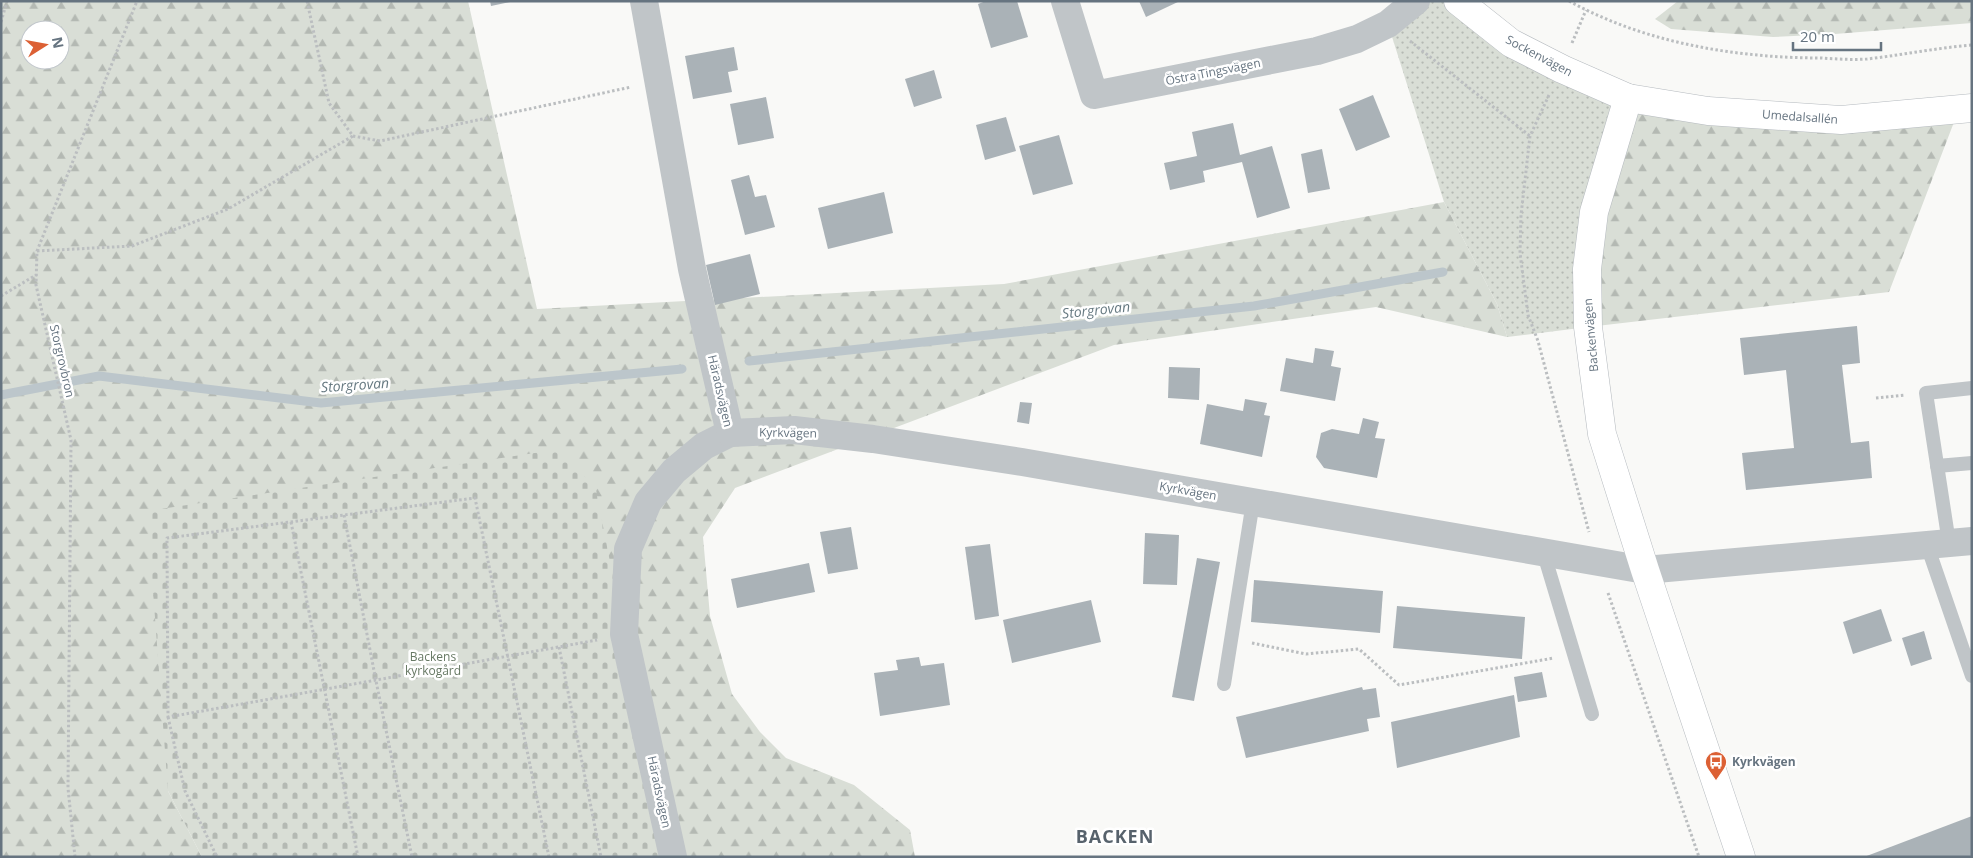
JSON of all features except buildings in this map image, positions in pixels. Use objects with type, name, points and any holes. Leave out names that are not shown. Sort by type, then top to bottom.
[{"type":"street","name":"Häradsvägen","points":[[644,1],[692,269],[730,433],[704,446],[674,470],[648,502],[628,549],[624,634],[673,857]]},
{"type":"street","name":"Östra Tingsvägen","points":[[1066,1],[1094,95],[1317,51],[1357,39],[1388,24],[1416,1]]},
{"type":"street","name":"Sockenvägen","points":[[1458,1],[1511,43],[1562,69],[1628,98]]},
{"type":"street","name":"Umedalsallén","points":[[1628,98],[1708,111],[1841,120],[1972,108]]},
{"type":"street","name":"Backenvägen","points":[[1628,98],[1594,212],[1586,269],[1588,327],[1602,434],[1645,570],[1741,857]]},
{"type":"street","name":"Kyrkvägen","points":[[730,433],[794,430],[872,438],[1543,551],[1645,570]]},
{"type":"street","points":[[1645,570],[1949,543]]},
{"type":"lane","points":[[1972,388],[1926,393],[1972,676]]},
{"type":"lane","points":[[1937,466],[1972,463]]},
{"type":"lane","points":[[1224,684],[1253,502]]},
{"type":"lane","points":[[1543,551],[1592,714]]},
{"type":"path","points":[[1,22],[8,1]]},
{"type":"path","name":"Storgrovbron","points":[[75,857],[68,788],[71,440],[36,285],[37,251],[137,1]]},
{"type":"path","points":[[307,1],[329,103],[353,136]]},
{"type":"path","points":[[1569,1],[1633,31],[1727,51],[1790,58],[1865,59],[1972,45]]},
{"type":"path","points":[[1388,24],[1530,136]]},
{"type":"path","points":[[37,251],[132,246],[228,209],[353,136],[380,141],[659,81]]},
{"type":"path","points":[[1,296],[36,275]]},
{"type":"path","points":[[1876,398],[1926,393]]},
{"type":"path","points":[[217,857],[184,791],[168,717],[167,538],[475,498],[549,857]]},
{"type":"path","points":[[344,515],[412,857]]},
{"type":"path","points":[[291,522],[358,857]]},
{"type":"path","points":[[168,717],[376,681],[624,634]]},
{"type":"path","points":[[1231,639],[1306,654],[1359,649],[1398,685],[1574,654]]},
{"type":"path","points":[[559,646],[601,857]]},
{"type":"green space","points":[[1,1],[468,1],[537,309],[1004,284],[1444,202],[1497,304],[1507,337],[1376,307],[1114,345],[735,488],[703,537],[710,616],[732,694],[760,732],[786,758],[854,785],[910,830],[915,857],[673,857],[168,791],[202,857],[1,857]]},
{"type":"green space","points":[[1416,1],[1458,1],[1628,98],[1588,327],[1507,337],[1497,304],[1444,202],[1388,24]]},
{"type":"green space","points":[[1678,1],[1972,1],[1972,23],[1773,37],[1671,29],[1655,19]]},
{"type":"green space","points":[[1628,98],[1708,111],[1959,109],[1889,292],[1588,327],[1587,269]]},
{"type":"green space","name":"Backens kyrkogård","points":[[561,449],[596,490],[624,634],[673,857],[202,857],[168,791],[147,511]]},
{"type":"waterway","name":"Storgrovan","points":[[749,361],[1254,306],[1443,272]]},
{"type":"waterway","name":"Storgrovan","points":[[1,395],[99,376],[321,403],[682,369]]},
{"type":"place","name":"Kyrkvägen","points":[[1716,781]]},
{"type":"district","name":"BACKEN","points":[[1115,837]]}]
